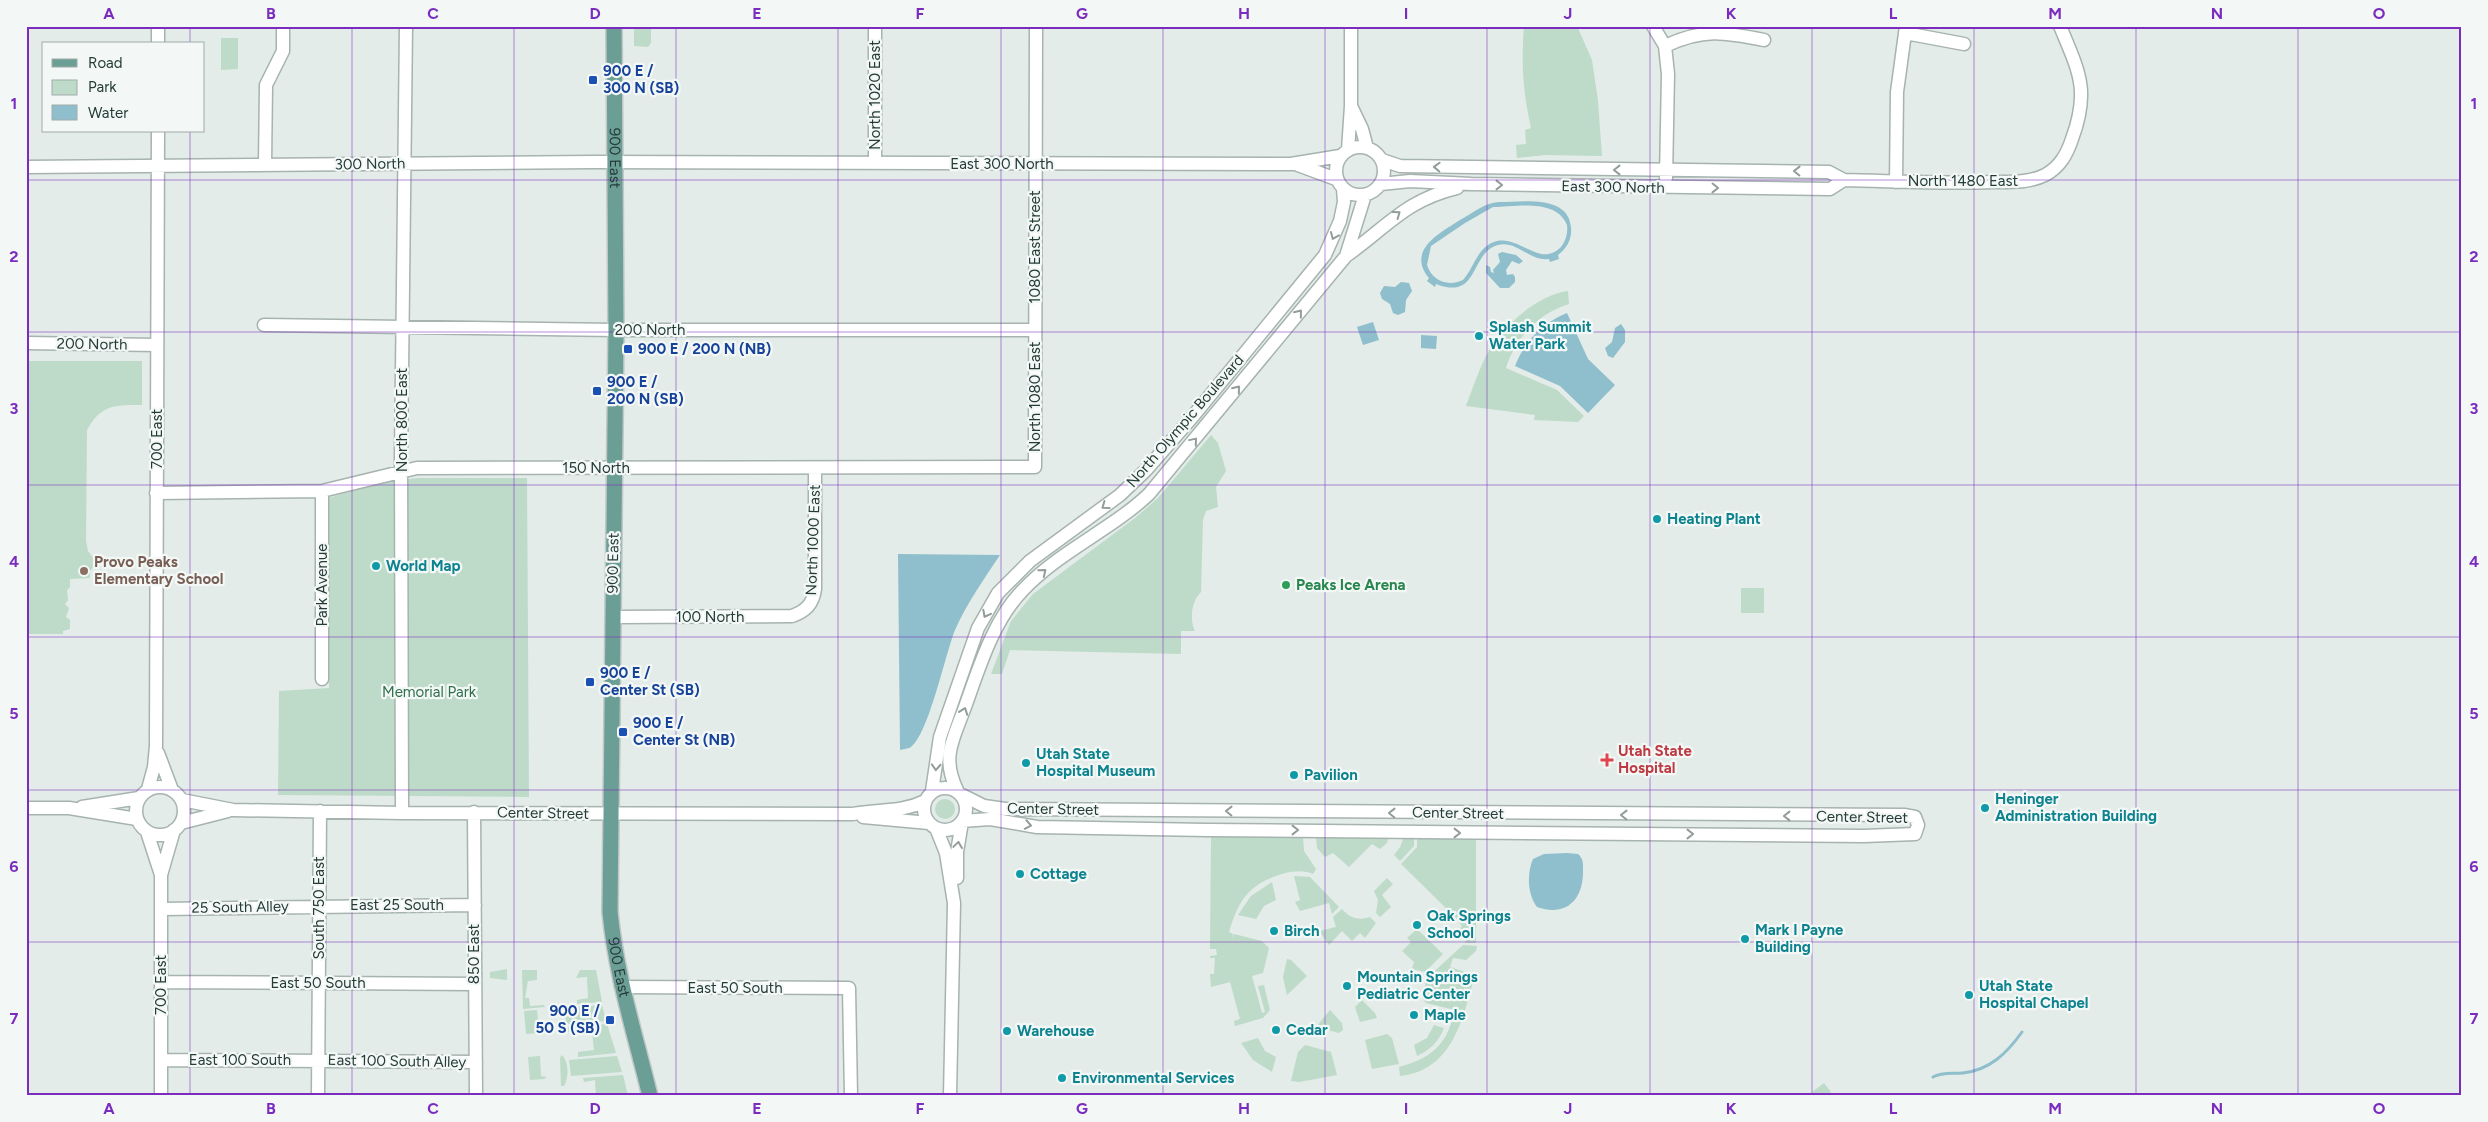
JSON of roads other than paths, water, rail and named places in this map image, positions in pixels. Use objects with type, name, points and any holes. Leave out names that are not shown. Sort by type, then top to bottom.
[{"type":"main road","name":"900 East","points":[[614,26],[613,162],[616,330],[609,814],[610,912],[621,987],[650,1096]]},
{"type":"street","points":[[158,26],[158,42]]},
{"type":"street","points":[[265,165],[266,90],[270,75],[280,61],[283,51],[283,26]]},
{"type":"street","name":"North 800 East","points":[[402,813],[402,327],[406,26]]},
{"type":"street","name":"North 1020 East","points":[[875,26],[875,163]]},
{"type":"street","points":[[1035,164],[1036,26]]},
{"type":"street","points":[[1344,153],[1359,147],[1367,148],[1382,160],[1384,175],[1381,184],[1376,190],[1365,195],[1351,194],[1340,184],[1335,170],[1344,153],[1351,106],[1351,26]]},
{"type":"street","points":[[1653,26],[1665,46],[1668,74],[1666,188]]},
{"type":"street","name":"North 1480 East","points":[[1896,182],[2029,181],[2045,175],[2065,158],[2079,121],[2083,96],[2079,70],[2060,26]]},
{"type":"street","points":[[1896,182],[1897,92],[1906,30],[1964,44]]},
{"type":"street","points":[[1665,46],[1677,40],[1709,32],[1764,40]]},
{"type":"street","points":[[1351,106],[1362,129],[1367,148]]},
{"type":"street","name":"700 East","points":[[143,794],[154,767],[156,746],[158,132]]},
{"type":"street","name":"East 300 North","points":[[714,162],[1291,164],[1344,153]]},
{"type":"street","name":"East 300 North","points":[[1382,160],[1400,166],[1829,172],[1844,180],[1896,182]]},
{"type":"street","name":"300 North","points":[[26,167],[714,162]]},
{"type":"street","name":"1080 East Street","points":[[1035,164],[1035,330]]},
{"type":"street","name":"East 300 North","points":[[1291,164],[1313,169],[1340,184]]},
{"type":"street","name":"East 300 North","points":[[1381,184],[1410,181],[1471,184],[1830,190],[1844,180]]},
{"type":"street","name":"North Olympic Boulevard","points":[[928,796],[940,737],[978,628],[998,593],[1030,561],[1120,495],[1146,470],[1188,422],[1325,255],[1340,222],[1344,202],[1340,184]]},
{"type":"street","points":[[1346,256],[1408,206],[1436,192],[1471,184]]},
{"type":"street","name":"North Olympic Boulevard","points":[[959,792],[948,767],[952,744],[976,677],[1009,608],[1022,591],[1044,571],[1134,508],[1150,494],[1346,256],[1365,195]]},
{"type":"street","name":"200 North","points":[[264,325],[616,330],[1035,330]]},
{"type":"street","name":"North 1080 East","points":[[1035,330],[1035,463]]},
{"type":"street","name":"200 North","points":[[26,343],[157,345]]},
{"type":"street","name":"150 North","points":[[156,492],[322,491],[417,468],[1035,467],[1035,463]]},
{"type":"street","name":"North 1000 East","points":[[806,609],[814,598],[815,590],[815,468]]},
{"type":"street","name":"Park Avenue","points":[[322,491],[322,679]]},
{"type":"street","name":"100 North","points":[[612,617],[792,616],[806,609]]},
{"type":"street","name":"700 East","points":[[156,746],[172,790]]},
{"type":"street","points":[[70,808],[143,794],[160,786],[172,790],[182,800],[184,810],[177,827],[159,835],[147,832],[137,819],[135,810],[143,794]]},
{"type":"street","points":[[950,1096],[954,903],[962,822],[966,805],[959,792],[944,787],[928,796],[924,813],[933,826],[946,853],[954,903]]},
{"type":"street","name":"Center Street","points":[[959,792],[984,806],[1000,809],[1604,815],[1904,815],[1915,817],[1918,825],[1915,834],[1864,836],[1197,830],[1037,827],[990,819],[962,822]]},
{"type":"street","name":"Center Street","points":[[182,800],[233,810],[402,813],[853,814],[906,809],[928,796]]},
{"type":"street","points":[[26,808],[70,808],[137,819]]},
{"type":"street","name":"Center Street","points":[[177,827],[233,810]]},
{"type":"street","points":[[1071,810],[1071,827]]},
{"type":"street","name":"South 750 East","points":[[318,1096],[320,811]]},
{"type":"street","points":[[1197,811],[1197,830]]},
{"type":"street","name":"850 East","points":[[474,812],[476,1096]]},
{"type":"street","points":[[1324,812],[1324,830]]},
{"type":"street","points":[[1432,813],[1432,832]]},
{"type":"street","name":"Center Street","points":[[853,814],[870,819],[933,826]]},
{"type":"street","points":[[1604,815],[1604,834]]},
{"type":"street","points":[[1864,815],[1864,836]]},
{"type":"street","points":[[1831,816],[1831,835]]},
{"type":"street","points":[[933,826],[951,829],[962,822]]},
{"type":"street","name":"700 East","points":[[161,875],[177,827]]},
{"type":"street","name":"700 East","points":[[147,832],[161,875],[161,1096]]},
{"type":"street","name":"East 25 South","points":[[319,906],[475,905]]},
{"type":"street","name":"25 South Alley","points":[[161,908],[319,906]]},
{"type":"street","name":"East 50 South","points":[[161,982],[474,984]]},
{"type":"street","name":"East 50 South","points":[[621,987],[849,988],[851,1096]]},
{"type":"street","name":"East 100 South","points":[[161,1060],[318,1060]]},
{"type":"street","name":"East 100 South Alley","points":[[318,1060],[476,1062]]},
{"type":"water","points":[[1543,202],[1562,210],[1568,217],[1571,236],[1564,249],[1558,255],[1559,259],[1550,262],[1549,259],[1536,257],[1505,244],[1498,245],[1482,257],[1473,274],[1460,286],[1450,288],[1436,284],[1435,287],[1427,281],[1429,278],[1423,268],[1421,259],[1428,243],[1443,231],[1483,206],[1494,203]],"holes":[[[1534,206],[1545,207],[1554,211],[1562,216],[1567,225],[1563,245],[1553,253],[1545,254],[1537,253],[1512,242],[1494,242],[1480,253],[1463,280],[1446,283],[1437,279],[1429,271],[1427,265],[1431,246],[1493,207]]]},
{"type":"water","points":[[1502,252],[1516,255],[1523,261],[1519,264],[1512,261],[1506,270],[1507,275],[1513,274],[1515,277],[1515,282],[1509,288],[1500,288],[1486,273],[1486,265],[1494,273],[1493,270],[1500,262],[1498,254]]},
{"type":"water","points":[[1401,282],[1409,283],[1412,291],[1406,300],[1405,312],[1398,315],[1393,313],[1390,304],[1382,299],[1380,293],[1384,286],[1395,287]]},
{"type":"water","points":[[1567,313],[1588,359],[1615,385],[1588,413],[1560,386],[1515,366],[1535,334],[1550,322]]},
{"type":"water","points":[[1373,322],[1379,340],[1363,345],[1357,327]]},
{"type":"water","points":[[1621,324],[1625,330],[1625,342],[1613,358],[1608,356],[1605,348],[1612,342],[1615,328]]},
{"type":"water","points":[[1421,335],[1437,336],[1436,349],[1421,348]]},
{"type":"water","points":[[898,554],[1000,555],[970,601],[955,630],[936,693],[918,739],[911,747],[900,750]]},
{"type":"water","points":[[1544,854],[1578,854],[1583,862],[1580,891],[1571,904],[1564,908],[1547,910],[1537,907],[1531,896],[1529,883],[1533,859]]},
{"type":"waterway","points":[[1933,1077],[1936,1075],[1973,1071],[1990,1064],[2004,1053],[2022,1032]]},
{"type":"place","name":"900 E / 300 N (SB)","points":[[593,80]]},
{"type":"place","name":"Splash Summit Water Park","points":[[1479,336]]},
{"type":"place","name":"900 E / 200 N (NB)","points":[[628,349]]},
{"type":"place","name":"900 E / 200 N (SB)","points":[[597,391]]},
{"type":"place","name":"Heating Plant","points":[[1657,519]]},
{"type":"place","name":"World Map","points":[[376,566]]},
{"type":"place","name":"Provo Peaks Elementary School","points":[[84,571]]},
{"type":"place","name":"Peaks Ice Arena","points":[[1286,585]]},
{"type":"place","name":"900 E / Center St (SB)","points":[[590,682]]},
{"type":"place","name":"900 E / Center St (NB)","points":[[623,732]]},
{"type":"place","name":"Utah State Hospital","points":[[1607,760]]},
{"type":"place","name":"Utah State Hospital Museum","points":[[1026,763]]},
{"type":"place","name":"Pavilion","points":[[1294,775]]},
{"type":"place","name":"Heninger Administration Building","points":[[1985,808]]},
{"type":"place","name":"Cottage","points":[[1020,874]]},
{"type":"place","name":"Oak Springs School","points":[[1417,925]]},
{"type":"place","name":"Birch","points":[[1274,931]]},
{"type":"place","name":"Mark I Payne Building","points":[[1745,939]]},
{"type":"place","name":"Mountain Springs Pediatric Center","points":[[1347,986]]},
{"type":"place","name":"Utah State Hospital Chapel","points":[[1969,995]]},
{"type":"place","name":"Maple","points":[[1414,1015]]},
{"type":"place","name":"900 E / 50 S (SB)","points":[[610,1020]]},
{"type":"place","name":"Cedar","points":[[1276,1030]]},
{"type":"place","name":"Warehouse","points":[[1007,1031]]},
{"type":"place","name":"Environmental Services","points":[[1062,1078]]},
{"type":"park label","name":"Memorial Park","points":[[429,692]]}]
